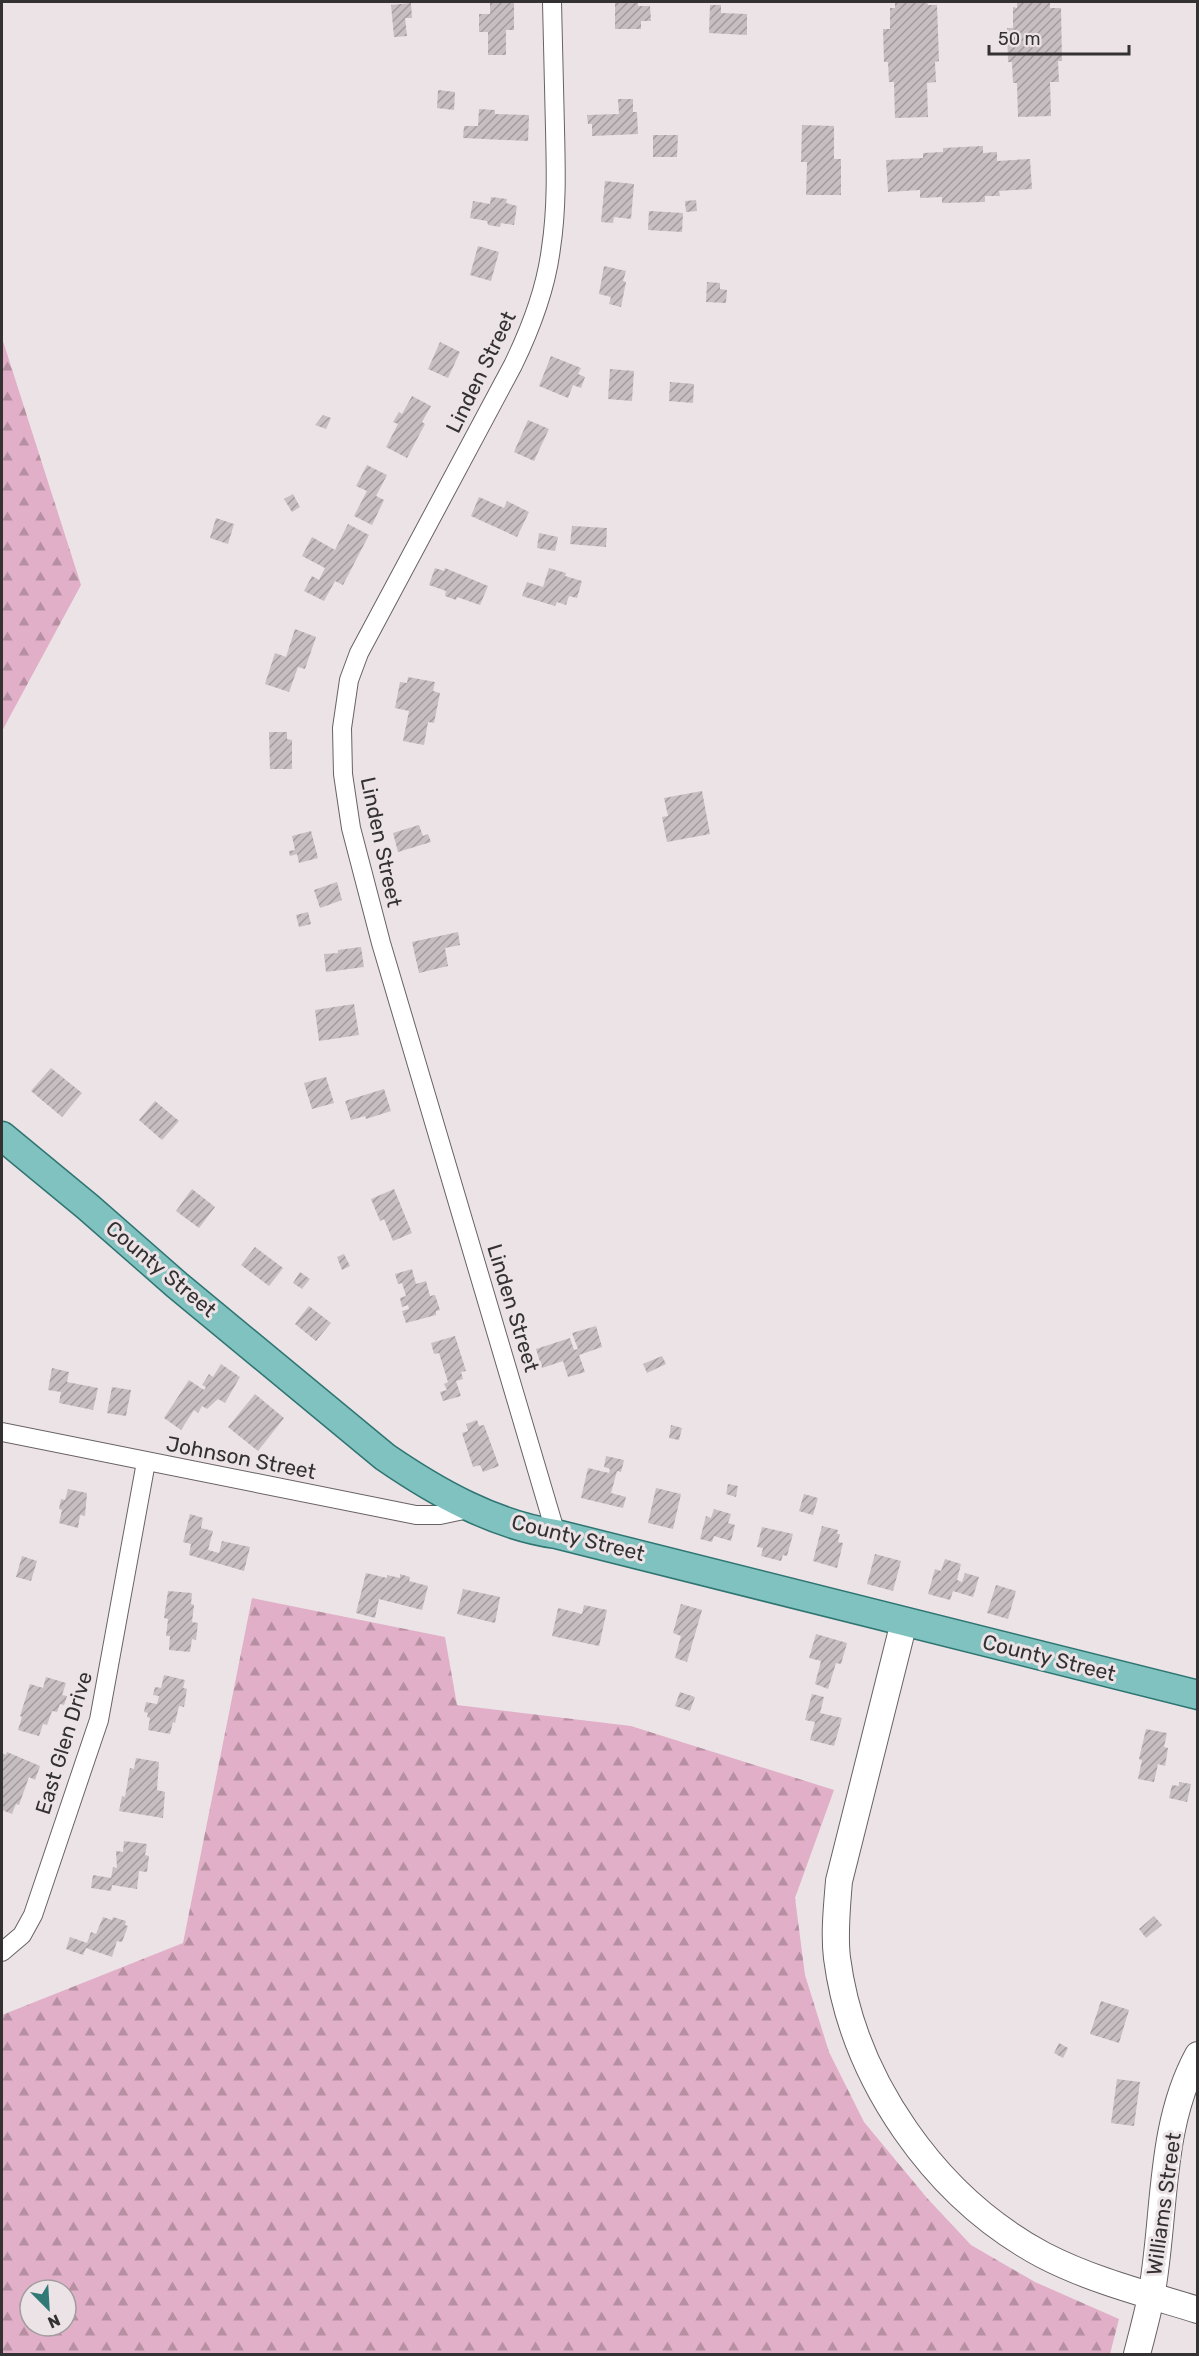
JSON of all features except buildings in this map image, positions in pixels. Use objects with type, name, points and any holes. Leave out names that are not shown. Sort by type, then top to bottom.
[{"type":"main road","name":"County Street","points":[[2,1136],[88,1207],[177,1286],[385,1456],[434,1488],[473,1508],[532,1530],[750,1581],[1197,1695]]},
{"type":"street","name":"Linden Street","points":[[552,2],[554,221],[551,249],[537,308],[527,336],[513,364],[359,653],[345,696],[342,751],[351,828],[378,934],[556,1534]]},
{"type":"street","name":"Johnson Street","points":[[2,1432],[416,1515],[440,1515],[473,1508]]},
{"type":"street","name":"East Glen Drive","points":[[2,1952],[22,1935],[33,1916],[99,1719],[146,1462]]},
{"type":"street","points":[[904,1622],[839,1881],[837,1956],[843,1993],[853,2027],[874,2078],[903,2127],[929,2160],[974,2209],[1010,2235],[1058,2262],[1197,2310]]},
{"type":"street","name":"Williams Street","points":[[1137,2355],[1151,2296],[1172,2135],[1185,2083],[1197,2055]]},
{"type":"green space","points":[[2,338],[81,585],[2,731]]},
{"type":"green space","points":[[252,1598],[445,1637],[457,1705],[631,1726],[834,1790],[795,1898],[805,1975],[829,2052],[864,2122],[927,2198],[971,2245],[1035,2282],[1119,2319],[1110,2354],[2,2354],[2,2015],[183,1943]]}]
